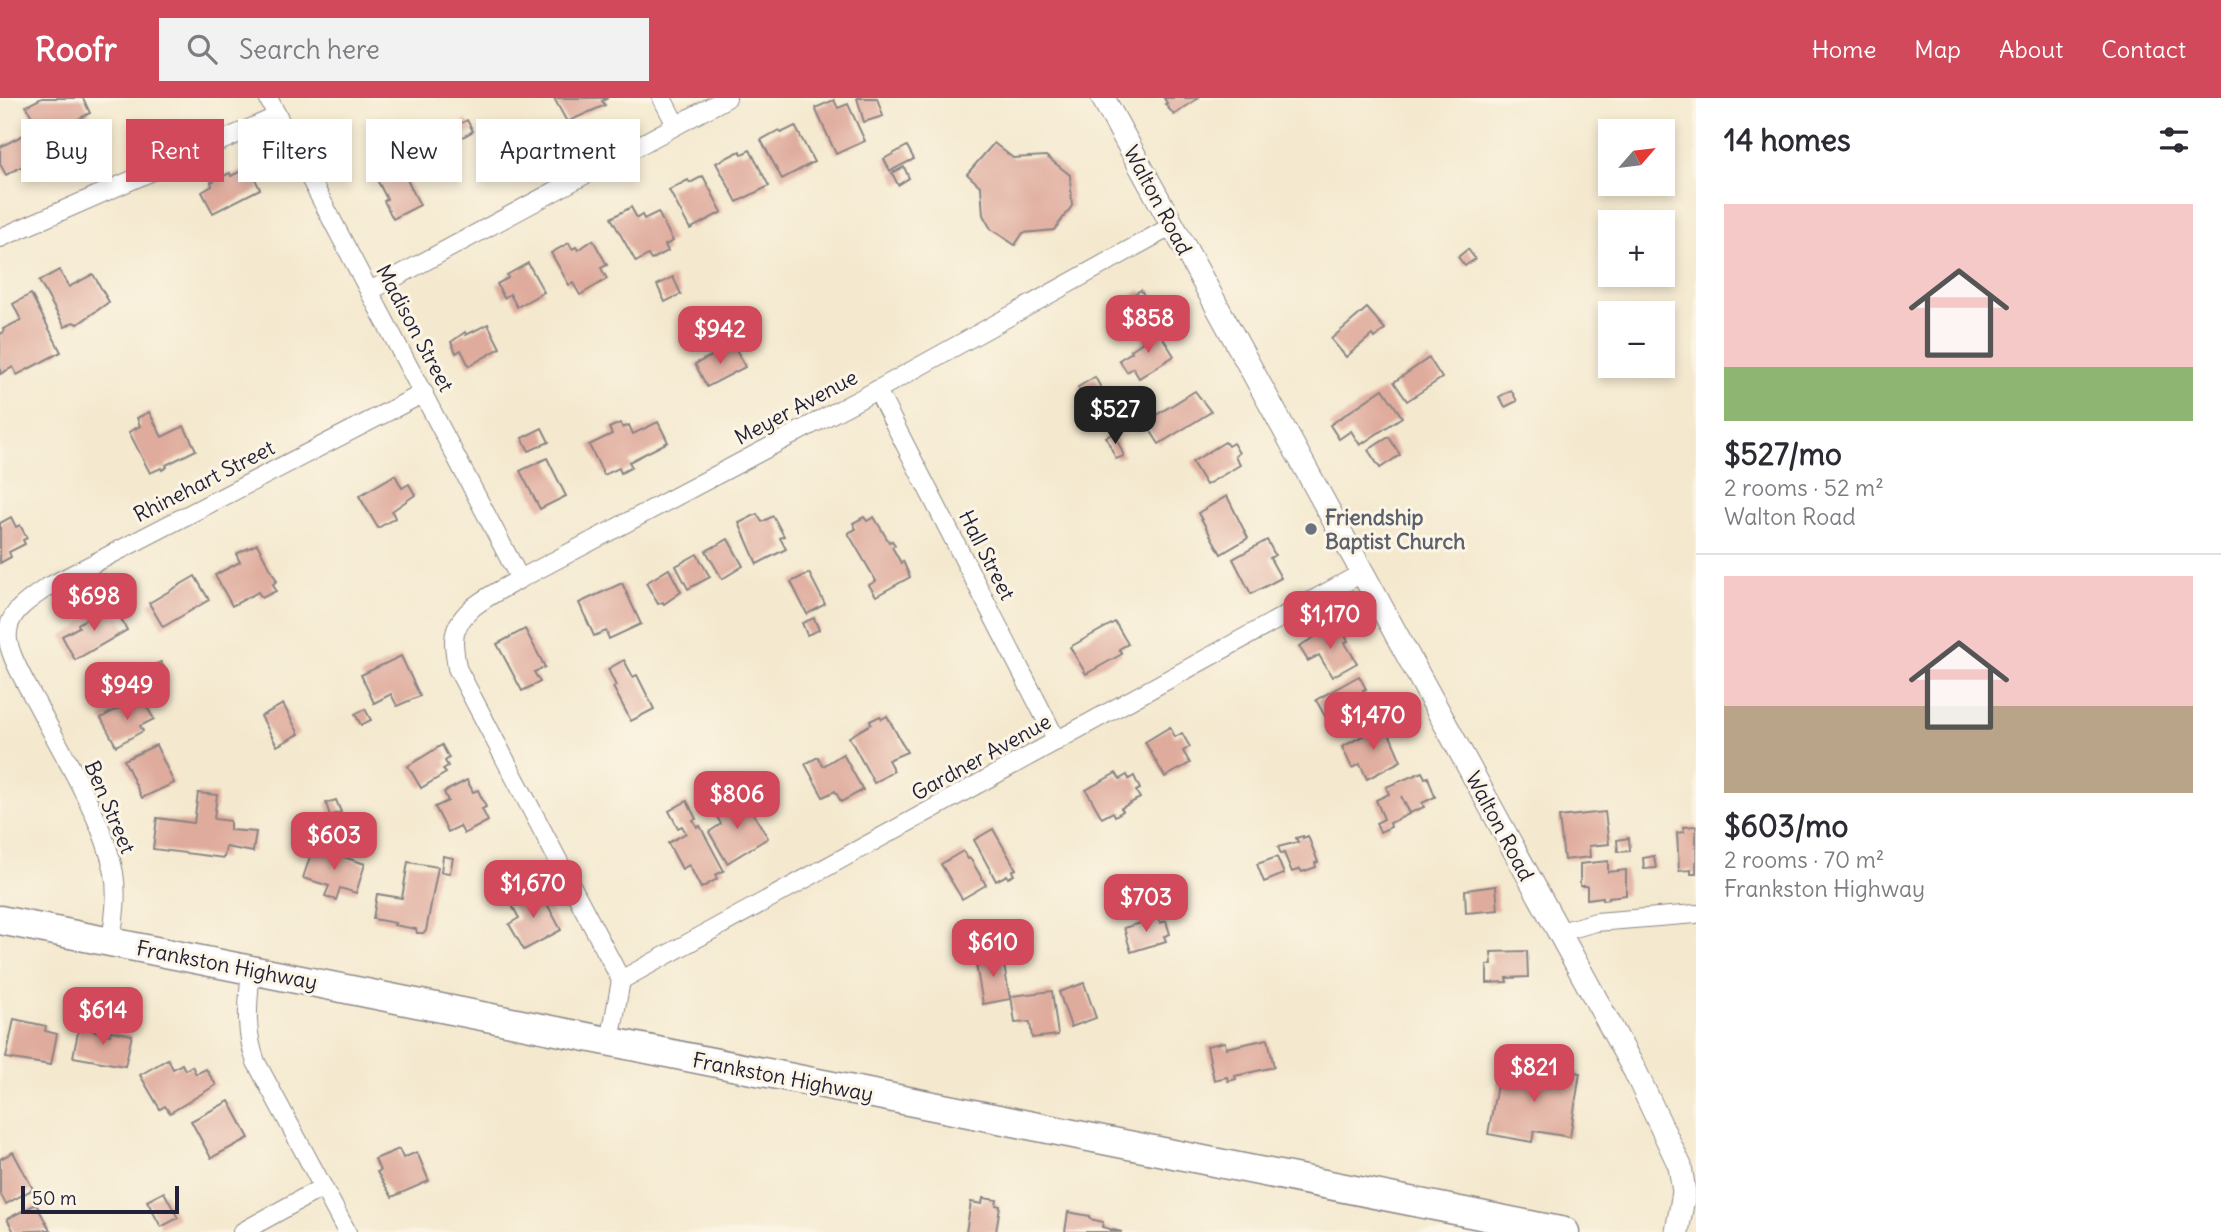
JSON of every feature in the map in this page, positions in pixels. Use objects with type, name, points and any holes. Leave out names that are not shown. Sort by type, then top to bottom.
[{"type":"main road","name":"Frankston Highway","points":[[0,920],[1565,1232]]},
{"type":"street","name":"Madison Street","points":[[268,98],[520,579]]},
{"type":"street","points":[[662,98],[677,125]]},
{"type":"street","points":[[370,291],[727,98]]},
{"type":"street","name":"Walton Road","points":[[1103,98],[1634,1071],[1680,1166],[1684,1192],[1677,1232]]},
{"type":"street","points":[[0,238],[278,116]]},
{"type":"street","name":"Meyer Avenue","points":[[621,980],[457,668],[454,638],[464,616],[481,601],[520,579],[877,390],[1172,226]]},
{"type":"street","name":"Hall Street","points":[[877,390],[1057,741]]},
{"type":"street","name":"Rhinehart Street","points":[[10,619],[25,602],[46,588],[424,393]]},
{"type":"street","name":"Gardner Avenue","points":[[621,980],[1362,572]]},
{"type":"street","name":"Ben Street","points":[[10,619],[8,641],[22,675],[106,844],[115,891],[111,942]]},
{"type":"street","points":[[1558,933],[1596,922],[1696,914]]},
{"type":"street","points":[[251,969],[247,1016],[250,1045],[256,1062],[347,1232]]},
{"type":"street","points":[[610,1042],[621,980]]},
{"type":"street","points":[[242,1232],[323,1187]]},
{"type":"building","points":[[42,98],[83,98],[90,113],[78,119],[29,119],[32,117],[26,106]]},
{"type":"building","points":[[554,98],[608,98],[602,101],[605,105],[574,119],[565,119]]},
{"type":"building","points":[[857,98],[877,98],[883,116],[864,122]]},
{"type":"building","points":[[1164,98],[1198,98],[1174,115],[1165,104],[1167,103]]},
{"type":"building","points":[[834,100],[838,108],[848,104],[865,141],[836,154],[815,108]]},
{"type":"building","points":[[467,120],[473,131],[462,137],[462,123]]},
{"type":"building","points":[[795,126],[814,162],[782,179],[761,140],[779,130],[781,133]]},
{"type":"building","points":[[21,136],[21,167],[6,175],[0,164],[0,147]]},
{"type":"building","points":[[994,143],[1013,158],[1046,156],[1070,175],[1072,206],[1054,230],[1023,233],[1015,245],[991,229],[983,215],[981,187],[967,174]]},
{"type":"building","points":[[907,146],[914,159],[890,171],[884,159]]},
{"type":"building","points":[[750,150],[769,186],[737,202],[716,163],[740,151],[742,154]]},
{"type":"building","points":[[904,167],[909,178],[898,185],[892,173]]},
{"type":"building","points":[[238,172],[238,182],[256,182],[260,189],[213,213],[202,192],[212,186],[211,182],[224,182],[224,176],[230,173],[231,176]]},
{"type":"building","points":[[703,176],[722,212],[690,229],[669,190]]},
{"type":"building","points":[[378,182],[408,182],[420,205],[393,219],[384,201],[387,199]]},
{"type":"building","points":[[631,207],[637,218],[642,215],[644,219],[658,212],[673,241],[665,245],[668,251],[651,260],[648,255],[636,262],[611,218]]},
{"type":"building","points":[[593,240],[607,265],[601,268],[607,279],[580,295],[573,283],[569,285],[551,253],[569,243],[572,249],[576,247],[578,250]]},
{"type":"building","points":[[1468,249],[1475,259],[1465,266],[1458,257]]},
{"type":"building","points":[[528,263],[544,292],[517,307],[510,294],[504,298],[497,284]]},
{"type":"building","points":[[59,270],[69,287],[93,274],[109,302],[78,324],[73,322],[65,327],[39,281]]},
{"type":"building","points":[[673,277],[681,294],[665,302],[657,285]]},
{"type":"building","points":[[1141,290],[1153,311],[1127,326],[1123,321],[1120,323],[1115,313],[1118,311],[1114,306]]},
{"type":"building","points":[[31,294],[61,352],[17,375],[13,367],[0,374],[0,334],[4,332],[3,329],[21,320],[13,304]]},
{"type":"building","points":[[1367,308],[1385,329],[1375,338],[1372,335],[1346,357],[1331,339]]},
{"type":"building","points":[[488,324],[500,348],[469,366],[461,350],[456,353],[451,342],[465,332],[466,335]]},
{"type":"building","points":[[1158,330],[1174,356],[1139,378],[1133,368],[1127,372],[1119,360]]},
{"type":"building","points":[[734,345],[745,367],[707,387],[695,364]]},
{"type":"building","points":[[1429,358],[1442,378],[1407,401],[1394,382]]},
{"type":"building","points":[[1095,377],[1105,395],[1088,404],[1078,387]]},
{"type":"building","points":[[1383,389],[1402,417],[1360,445],[1351,431],[1339,439],[1330,425]]},
{"type":"building","points":[[1511,390],[1517,401],[1505,407],[1499,397]]},
{"type":"building","points":[[1195,391],[1211,412],[1159,444],[1145,422]]},
{"type":"building","points":[[149,412],[162,437],[184,426],[196,450],[166,465],[162,470],[161,468],[150,473],[129,432],[140,426],[137,418]]},
{"type":"building","points":[[658,422],[668,442],[629,462],[632,467],[621,473],[619,468],[604,475],[589,445],[612,434],[609,428],[620,423],[623,428],[629,425],[633,434]]},
{"type":"building","points":[[542,428],[549,442],[529,451],[522,438]]},
{"type":"building","points":[[1114,433],[1124,456],[1116,459],[1106,437]]},
{"type":"building","points":[[1389,437],[1400,455],[1380,468],[1368,450]]},
{"type":"building","points":[[1225,442],[1228,446],[1233,443],[1239,453],[1235,456],[1240,465],[1206,485],[1192,462]]},
{"type":"building","points":[[547,458],[566,496],[540,509],[520,471]]},
{"type":"building","points":[[395,475],[402,488],[409,484],[415,495],[392,511],[395,518],[378,528],[359,496]]},
{"type":"building","points":[[1227,496],[1248,538],[1221,554],[1198,513]]},
{"type":"building","points":[[757,514],[762,522],[773,516],[784,536],[780,538],[786,549],[757,564],[739,523]]},
{"type":"building","points":[[11,517],[16,527],[20,525],[27,538],[23,540],[25,544],[9,552],[11,557],[0,563],[0,523]]},
{"type":"building","points":[[864,517],[867,521],[874,517],[889,542],[892,541],[895,545],[892,547],[901,563],[903,561],[910,577],[876,596],[869,585],[876,581],[848,533],[856,529],[853,523]]},
{"type":"building","points":[[728,539],[743,566],[722,579],[706,551]]},
{"type":"building","points":[[1267,540],[1275,555],[1270,558],[1281,578],[1251,594],[1233,559]]},
{"type":"building","points":[[257,544],[277,581],[273,584],[276,591],[262,598],[258,592],[232,606],[215,575],[240,562],[236,554]]},
{"type":"building","points":[[697,554],[710,577],[688,589],[676,566]]},
{"type":"building","points":[[669,569],[681,592],[664,604],[658,604],[646,583]]},
{"type":"building","points":[[809,573],[825,604],[807,614],[791,582]]},
{"type":"building","points":[[195,576],[209,600],[163,627],[149,603]]},
{"type":"building","points":[[622,583],[641,624],[609,639],[606,631],[594,636],[579,603]]},
{"type":"building","points":[[115,607],[127,630],[75,660],[62,636],[96,613],[98,616]]},
{"type":"building","points":[[814,618],[819,630],[807,635],[802,623]]},
{"type":"building","points":[[1115,622],[1128,644],[1119,649],[1122,654],[1086,674],[1070,647]]},
{"type":"building","points":[[1335,626],[1340,634],[1344,633],[1348,641],[1345,643],[1357,663],[1332,677],[1319,655],[1308,661],[1299,646]]},
{"type":"building","points":[[525,629],[545,667],[534,672],[540,682],[522,691],[497,644]]},
{"type":"building","points":[[401,656],[420,696],[397,706],[391,694],[374,703],[361,675]]},
{"type":"building","points":[[624,660],[633,677],[637,675],[654,709],[631,721],[613,687],[616,686],[608,669]]},
{"type":"building","points":[[161,662],[167,674],[155,680],[149,667]]},
{"type":"building","points":[[1359,676],[1375,713],[1342,731],[1334,716],[1327,720],[1316,700]]},
{"type":"building","points":[[144,702],[154,719],[140,726],[143,731],[116,746],[101,718],[128,703],[131,709]]},
{"type":"building","points":[[283,704],[299,734],[277,746],[261,716]]},
{"type":"building","points":[[365,709],[371,720],[361,725],[355,714]]},
{"type":"building","points":[[880,716],[882,719],[887,716],[907,752],[888,760],[894,771],[874,783],[849,737]]},
{"type":"building","points":[[1385,724],[1401,761],[1367,779],[1360,764],[1352,768],[1342,747]]},
{"type":"building","points":[[1170,727],[1175,737],[1182,733],[1190,747],[1183,751],[1190,763],[1165,777],[1145,742]]},
{"type":"building","points":[[156,745],[174,783],[142,798],[124,760]]},
{"type":"building","points":[[442,745],[449,758],[445,761],[448,766],[443,769],[446,773],[421,788],[408,766]]},
{"type":"building","points":[[843,754],[863,790],[841,802],[835,791],[823,797],[805,764],[818,757],[823,766]]},
{"type":"building","points":[[1422,772],[1425,778],[1428,777],[1435,797],[1422,803],[1424,807],[1410,813],[1401,796],[1409,814],[1390,823],[1391,827],[1380,832],[1376,823],[1384,819],[1376,800],[1389,794],[1386,787]]},
{"type":"building","points":[[1116,773],[1120,779],[1127,775],[1129,779],[1134,776],[1140,789],[1136,791],[1140,798],[1121,808],[1123,811],[1115,816],[1113,812],[1102,818],[1086,790]]},
{"type":"building","points":[[467,780],[473,792],[478,790],[486,807],[482,809],[488,821],[464,834],[460,826],[448,832],[435,807],[448,801],[444,792]]},
{"type":"building","points":[[198,793],[217,795],[214,819],[230,821],[230,830],[256,832],[253,852],[226,847],[224,858],[153,849],[157,818],[194,823]]},
{"type":"building","points":[[744,798],[768,838],[727,863],[709,832],[721,824],[716,815]]},
{"type":"building","points":[[336,800],[341,812],[330,816],[326,803]]},
{"type":"building","points":[[687,801],[696,819],[693,820],[697,827],[700,826],[724,871],[715,875],[717,879],[701,888],[689,865],[682,869],[668,843],[686,833],[682,826],[678,828],[669,811]]},
{"type":"building","points":[[1605,812],[1609,844],[1589,846],[1590,857],[1564,860],[1559,817]]},
{"type":"building","points":[[1696,826],[1696,874],[1691,874],[1691,870],[1679,871],[1677,833],[1684,832],[1683,827]]},
{"type":"building","points":[[993,829],[1016,869],[1012,871],[1014,875],[1008,878],[1007,875],[996,881],[974,840]]},
{"type":"building","points":[[1308,836],[1318,862],[1315,863],[1316,867],[1292,872],[1284,853],[1281,854],[1278,847],[1298,842],[1296,838]]},
{"type":"building","points":[[1629,838],[1630,851],[1618,852],[1617,840]]},
{"type":"building","points":[[313,847],[365,864],[356,893],[340,888],[336,900],[325,896],[329,886],[303,878]]},
{"type":"building","points":[[963,851],[986,885],[962,899],[941,864]]},
{"type":"building","points":[[443,856],[453,858],[450,873],[441,872]]},
{"type":"building","points":[[1654,856],[1656,868],[1644,869],[1643,858]]},
{"type":"building","points":[[1277,857],[1284,874],[1264,882],[1257,864]]},
{"type":"building","points":[[1608,861],[1608,872],[1626,870],[1626,895],[1603,900],[1603,897],[1587,899],[1587,886],[1580,886],[1580,864]]},
{"type":"building","points":[[408,862],[438,867],[426,931],[423,933],[373,919],[377,894],[402,898]]},
{"type":"building","points":[[1496,886],[1498,910],[1466,913],[1465,890]]},
{"type":"building","points":[[539,889],[561,930],[524,950],[509,924],[519,918],[511,904]]},
{"type":"building","points":[[1158,918],[1160,923],[1166,921],[1170,934],[1164,936],[1166,941],[1131,952],[1124,928]]},
{"type":"building","points":[[1527,951],[1528,977],[1506,978],[1507,982],[1487,983],[1487,965],[1492,964],[1491,952]]},
{"type":"building","points":[[1002,954],[1010,999],[983,1004],[975,959]]},
{"type":"building","points":[[1084,983],[1096,1018],[1071,1027],[1059,992]]},
{"type":"building","points":[[1052,991],[1058,1035],[1032,1038],[1030,1022],[1015,1023],[1011,996]]},
{"type":"building","points":[[14,1019],[46,1026],[45,1031],[57,1034],[51,1065],[6,1058]]},
{"type":"building","points":[[79,1027],[110,1035],[111,1031],[132,1035],[125,1066],[73,1057]]},
{"type":"building","points":[[1268,1039],[1274,1067],[1235,1076],[1236,1079],[1228,1081],[1227,1077],[1214,1080],[1207,1046],[1225,1042],[1226,1048]]},
{"type":"building","points":[[168,1059],[173,1069],[182,1064],[185,1070],[192,1066],[196,1074],[206,1069],[216,1085],[170,1113],[165,1106],[160,1109],[140,1075]]},
{"type":"building","points":[[1543,1066],[1580,1073],[1570,1137],[1534,1131],[1532,1142],[1488,1134],[1500,1069],[1541,1077]]},
{"type":"building","points":[[229,1101],[249,1138],[211,1158],[191,1121]]},
{"type":"building","points":[[399,1149],[403,1158],[417,1152],[429,1181],[392,1197],[377,1172],[380,1171],[375,1159]]},
{"type":"building","points":[[13,1152],[33,1189],[6,1204],[0,1193],[0,1159]]},
{"type":"building","points":[[164,1192],[178,1218],[161,1227],[147,1201]]},
{"type":"building","points":[[983,1198],[997,1200],[996,1205],[1000,1206],[996,1232],[966,1232],[971,1202],[982,1204]]},
{"type":"building","points":[[36,1204],[50,1230],[14,1232],[7,1219]]},
{"type":"building","points":[[1068,1212],[1090,1216],[1090,1219],[1103,1222],[1102,1227],[1122,1232],[1065,1232]]},
{"type":"place","name":"Friendship Baptist Church","points":[[1311,529]]}]
